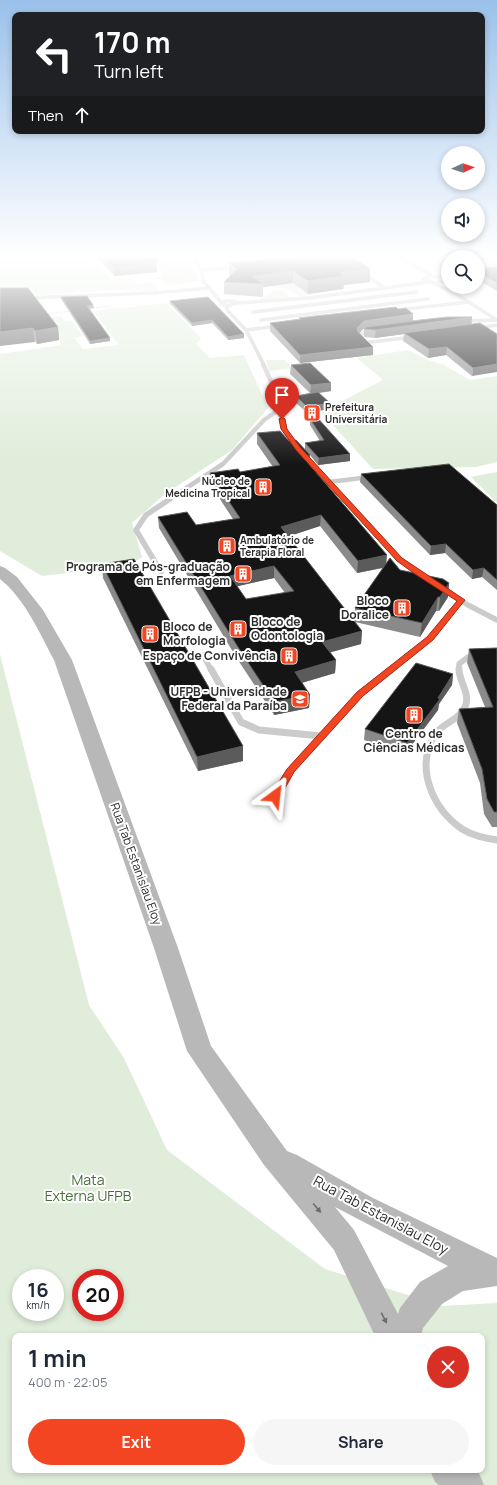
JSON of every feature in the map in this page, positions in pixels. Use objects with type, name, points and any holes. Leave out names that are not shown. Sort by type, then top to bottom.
[{"type":"street","name":"Rua Tab Estanislau Eloy","points":[[0,571],[11,580],[37,613],[63,660],[166,948],[200,1051],[274,1156],[344,1240],[390,1333]]},
{"type":"street","name":"Rua Tab Estanislau Eloy","points":[[274,1156],[363,1208],[493,1272]]},
{"type":"street","points":[[406,1333],[411,1319],[430,1293],[458,1277],[493,1272]]},
{"type":"street","points":[[451,1473],[467,1485]]},
{"type":"lane","points":[[242,326],[255,346],[274,388],[284,429],[298,448],[399,559],[461,600],[497,620]]},
{"type":"lane","points":[[246,330],[274,326]]},
{"type":"lane","points":[[473,328],[487,326]]},
{"type":"lane","points":[[377,330],[364,332],[360,336],[362,341],[371,342],[418,336]]},
{"type":"lane","points":[[161,572],[136,530],[146,515],[224,464],[264,420],[280,409]]},
{"type":"lane","points":[[329,482],[375,476]]},
{"type":"lane","points":[[275,796],[290,771],[360,694],[430,639],[461,600]]},
{"type":"lane","points":[[482,654],[468,657],[459,664],[460,680],[467,696],[465,708],[457,717],[434,736],[428,752],[426,769],[436,803],[450,820],[463,830],[476,836],[497,840]]},
{"type":"lane","points":[[203,655],[241,722],[259,730],[322,736]]},
{"type":"green space","points":[[48,326],[76,326],[83,336],[74,338],[83,349],[119,345],[105,326],[190,326],[201,338],[196,344],[210,358],[244,355],[268,408],[232,450],[165,494],[132,523],[142,557],[128,566],[42,576],[0,551],[0,354],[62,345]]},
{"type":"green space","points":[[408,350],[428,360],[444,365],[470,380],[497,376],[497,462],[476,467],[373,469],[321,412],[383,380],[357,358]]},
{"type":"green space","points":[[266,360],[285,360],[293,368],[269,371]]},
{"type":"green space","points":[[497,472],[497,503],[471,477]]},
{"type":"green space","name":"Mata Externa UFPB","points":[[0,654],[89,1005],[124,1058],[167,1150],[325,1269],[443,1306],[497,1303],[497,1485],[0,1485]]},
{"type":"building","points":[[0,326],[58,327],[35,331],[33,328],[0,332]]},
{"type":"building","points":[[80,326],[102,326],[110,338],[90,341]]},
{"type":"building","points":[[218,326],[237,326],[244,334],[228,337]]},
{"type":"building","points":[[273,326],[359,326],[357,328],[358,332],[373,347],[300,355]]},
{"type":"building","points":[[403,326],[376,330],[364,329],[366,327]]},
{"type":"building","points":[[455,326],[485,326],[497,334],[497,364],[473,368],[447,347],[429,349],[404,333]]},
{"type":"building","points":[[310,363],[331,383],[311,385],[291,365]]},
{"type":"building","points":[[318,392],[330,403],[307,407],[296,396]]},
{"type":"building","points":[[315,415],[350,454],[319,458],[305,443],[324,440],[310,419]]},
{"type":"building","points":[[280,431],[289,441],[296,440],[310,455],[302,456],[387,555],[358,561],[321,515],[281,527],[362,631],[322,642],[336,660],[295,672],[310,695],[274,702],[236,644],[158,517],[187,512],[196,525],[240,518],[210,473],[238,469],[240,472],[280,465],[257,433]],"holes":[[[274,566],[294,591],[246,599],[230,576]]]},
{"type":"building","points":[[449,464],[497,505],[497,580],[484,568],[473,570],[446,544],[431,546],[361,474]]},
{"type":"building","name":"Bloco Doralice","points":[[390,558],[400,570],[443,579],[449,583],[440,597],[438,597],[422,623],[355,608]]},
{"type":"building","name":"Bloco de Morfologia","points":[[134,559],[243,746],[197,757],[102,564]]},
{"type":"building","points":[[497,648],[497,812],[494,812],[487,799],[482,769],[459,709],[493,707],[469,649]]},
{"type":"building","name":"Centro de Ciências Médicas","points":[[416,663],[453,674],[438,698],[440,699],[407,743],[365,729]]},
{"type":"place","name":"Prefeitura Universitária","points":[[312,413]]},
{"type":"place","name":"Núcleo de Medicina Tropical","points":[[263,487]]},
{"type":"place","name":"Ambulatório de Terapia Floral","points":[[227,546]]},
{"type":"place","name":"Programa de Pós-graduação em Enfermagem","points":[[243,574]]},
{"type":"place","name":"Bloco Doralice","points":[[402,608]]},
{"type":"place","name":"Bloco de Odontologia","points":[[238,629]]},
{"type":"place","name":"Bloco de Morfologia","points":[[150,634]]},
{"type":"place","name":"Espaço de Convivência","points":[[289,656]]},
{"type":"place","name":"UFPB - Universidade Federal da Paraíba","points":[[300,699]]},
{"type":"place","name":"Centro de Ciências Médicas","points":[[414,715]]},
{"type":"route","points":[[275,796],[290,771],[360,694],[430,639],[461,600],[399,559],[298,448],[284,429],[282,419]]}]
